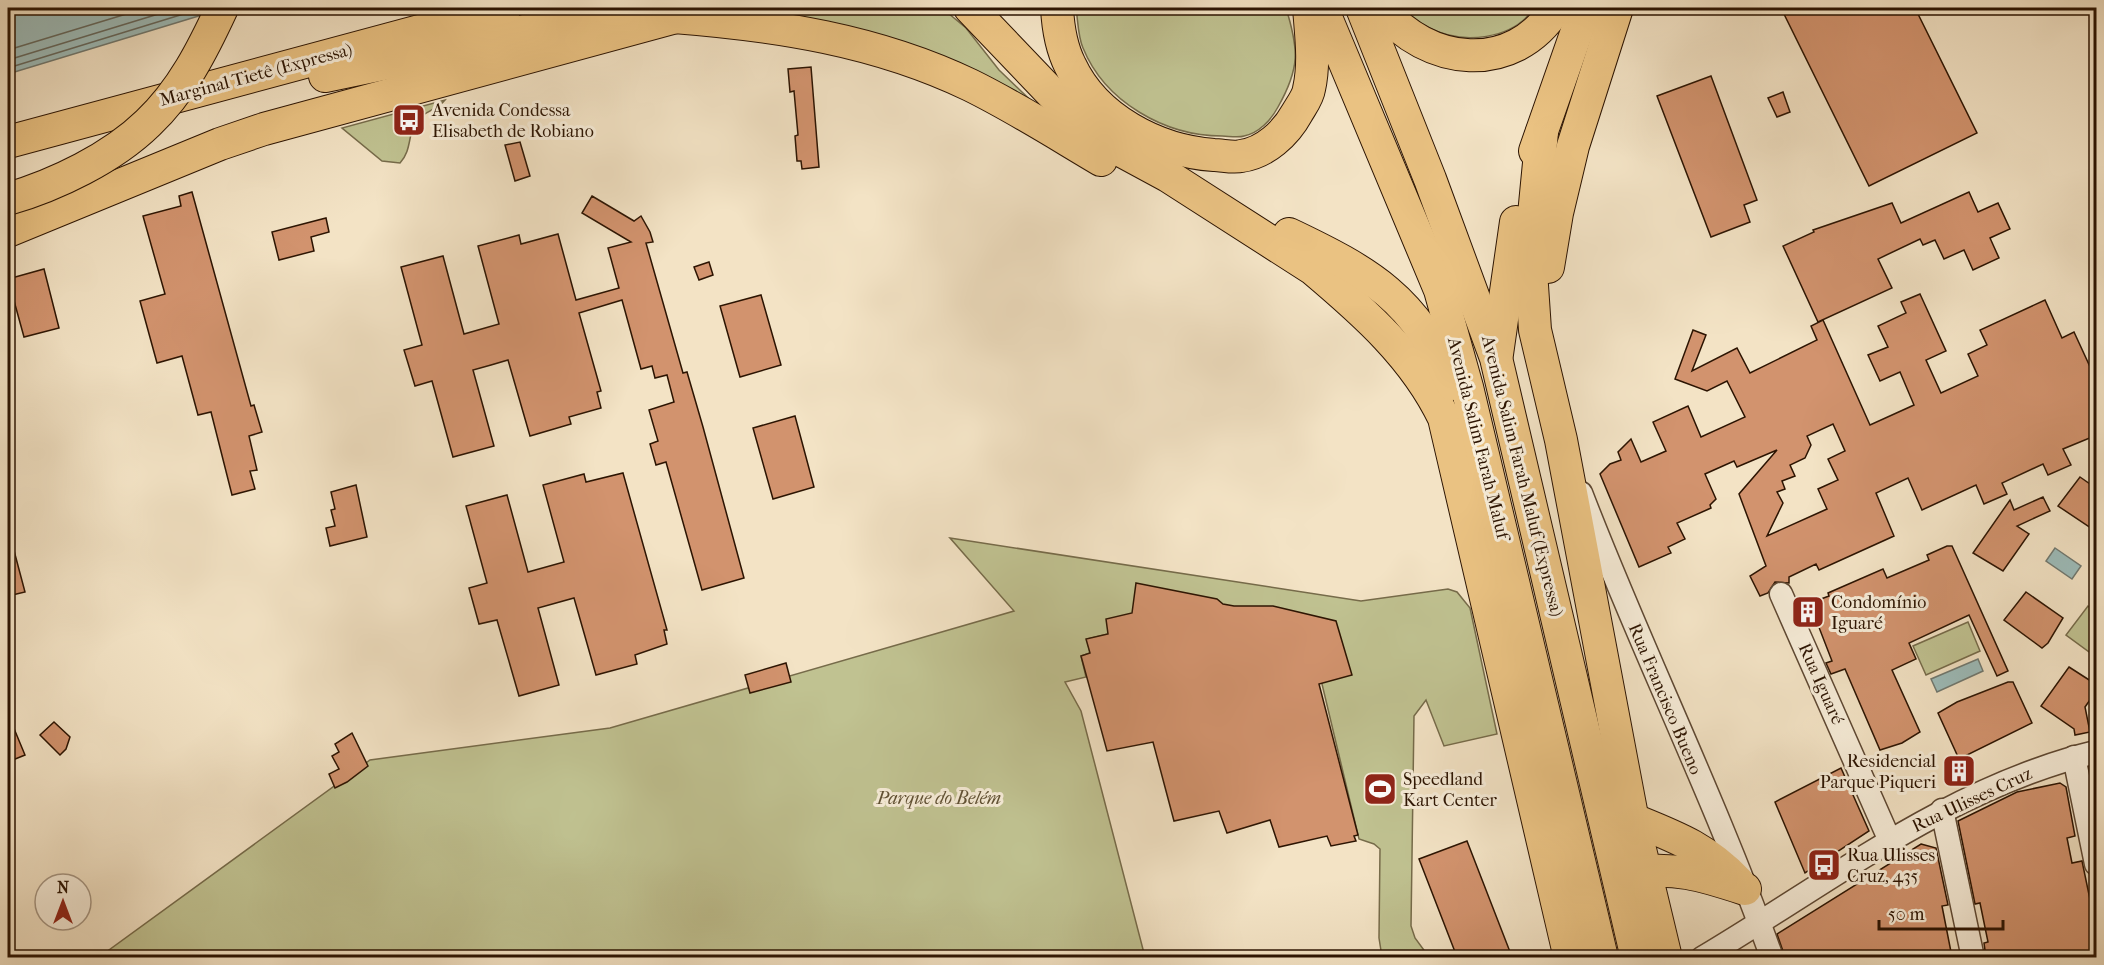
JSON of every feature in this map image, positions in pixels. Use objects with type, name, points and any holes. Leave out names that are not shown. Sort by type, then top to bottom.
[{"type":"highway","points":[[8,199],[75,171],[117,147],[148,123],[179,87],[201,52],[222,8]]},
{"type":"highway","name":"Marginal Tietê (Expressa)","points":[[8,142],[505,8]]},
{"type":"highway","points":[[245,79],[282,85],[464,47],[612,8]]},
{"type":"highway","points":[[8,231],[220,144],[264,129],[709,8]]},
{"type":"highway","points":[[970,8],[1080,123],[1107,143],[1331,255],[1378,282],[1405,308],[1445,367],[1483,457]]},
{"type":"highway","points":[[1057,8],[1059,32],[1070,65],[1088,92],[1116,120],[1161,146],[1194,153],[1241,156],[1268,146],[1289,128],[1309,91],[1313,60],[1309,8]]},
{"type":"highway","name":"Avenida Salim Farah Maluf","points":[[1322,8],[1440,290],[1483,457],[1585,885]]},
{"type":"highway","name":"Avenida Salim Farah Maluf (Expressa)","points":[[1362,8],[1430,179],[1496,358],[1579,703],[1632,873],[1638,957]]},
{"type":"highway","points":[[1381,8],[1394,25],[1416,40],[1459,56],[1496,52],[1521,44],[1547,21],[1556,8]]},
{"type":"highway","points":[[1496,358],[1510,252],[1523,190],[1585,8]]},
{"type":"highway","points":[[1535,330],[1557,213],[1573,146],[1617,8]]},
{"type":"highway","points":[[674,17],[756,24],[862,44],[934,69],[1013,107],[1358,310]]},
{"type":"highway","points":[[1546,120],[1530,256],[1535,330],[1561,440],[1633,818],[1632,873],[1666,957]]},
{"type":"highway","points":[[1157,170],[1313,269],[1358,310]]},
{"type":"highway","name":"Avenida Salim Farah Maluf","points":[[1358,310],[1399,348],[1444,418],[1570,957]]},
{"type":"highway","points":[[1528,781],[1541,699]]},
{"type":"highway","points":[[1579,703],[1612,778],[1633,818],[1702,849],[1719,862],[1748,896]]},
{"type":"highway","points":[[1557,902],[1585,885],[1632,873],[1695,872],[1748,896]]},
{"type":"highway","points":[[1585,885],[1602,957]]},
{"type":"street","name":"Rua Francisco Bueno","points":[[1561,440],[1614,580],[1772,957]]},
{"type":"street","name":"Rua Iguaré","points":[[1780,594],[1890,841]]},
{"type":"street","name":"Rua Ulisses Cruz","points":[[1702,957],[1779,912],[1942,810],[2000,783],[2097,752]]},
{"type":"street","points":[[2074,758],[2097,864]]},
{"type":"street","points":[[1942,810],[1973,957]]},
{"type":"street","points":[[1748,896],[1759,909],[1779,912]]},
{"type":"street","points":[[1731,940],[1747,918],[1748,896]]},
{"type":"green space","points":[[784,8],[942,8],[966,28],[999,70],[1048,117],[815,22],[771,11]]},
{"type":"green space","points":[[1076,8],[1286,8],[1295,47],[1294,70],[1278,107],[1260,129],[1242,137],[1179,130],[1139,112],[1106,85],[1083,48]]},
{"type":"green space","points":[[1398,8],[1534,8],[1514,27],[1501,33],[1472,38],[1457,37],[1429,28]]},
{"type":"green space","points":[[445,100],[418,119],[412,129],[407,152],[400,163],[382,161],[342,128]]},
{"type":"green space","name":"Parque do Belém","points":[[950,538],[1361,601],[1448,589],[1457,592],[1470,608],[1497,734],[1444,746],[1426,700],[1414,716],[1411,926],[1415,938],[1429,957],[1382,957],[1379,938],[1380,849],[1374,844],[1359,839],[1322,684],[1316,670],[1149,624],[1087,639],[1090,653],[1081,656],[1086,677],[1065,682],[1081,711],[1145,957],[98,958],[370,760],[610,728],[1014,611]]},
{"type":"green space","points":[[2088,606],[2096,612],[2096,657],[2066,635]]},
{"type":"green space","points":[[1968,622],[1980,651],[1926,675],[1913,646]]},
{"type":"water","points":[[8,8],[225,8],[8,74]]},
{"type":"water","points":[[2055,548],[2081,566],[2072,579],[2046,561]]},
{"type":"water","points":[[1978,659],[1983,671],[1937,692],[1931,679]]},
{"type":"building","points":[[1781,8],[1915,8],[1977,133],[1869,186]]},
{"type":"building","points":[[811,67],[819,167],[802,169],[801,161],[797,161],[795,136],[798,135],[794,91],[790,92],[788,69]]},
{"type":"building","points":[[1711,76],[1757,200],[1744,205],[1750,222],[1711,237],[1657,96]]},
{"type":"building","points":[[1783,92],[1790,112],[1777,117],[1768,98]]},
{"type":"building","points":[[520,142],[530,176],[515,181],[505,145]]},
{"type":"building","points":[[192,192],[251,406],[254,405],[262,432],[249,436],[257,470],[250,471],[255,489],[232,495],[211,412],[198,415],[182,356],[157,363],[140,301],[165,294],[143,216],[181,206],[179,196]]},
{"type":"building","points":[[1969,192],[1978,212],[1998,203],[2010,229],[1990,238],[1999,258],[1973,270],[1964,250],[1944,259],[1935,240],[1923,245],[1920,239],[1878,259],[1892,288],[1818,322],[1783,246],[1814,232],[1813,230],[1892,203],[1901,223]]},
{"type":"building","points":[[592,196],[634,221],[641,216],[650,232],[653,242],[646,243],[683,373],[687,372],[744,578],[702,590],[666,462],[656,465],[650,444],[658,441],[649,410],[674,402],[667,375],[655,378],[652,366],[641,369],[622,300],[579,313],[601,391],[597,392],[601,408],[569,417],[571,424],[530,436],[508,360],[473,370],[494,446],[453,457],[432,381],[415,386],[404,350],[422,345],[401,267],[443,256],[464,334],[499,324],[478,246],[519,235],[521,244],[558,234],[576,300],[619,288],[608,248],[631,242],[582,213]]},
{"type":"building","points":[[326,218],[329,232],[311,237],[314,251],[279,260],[272,232]]},
{"type":"building","points":[[709,262],[713,275],[699,280],[694,267]]},
{"type":"building","points":[[44,269],[59,328],[24,337],[8,279]]},
{"type":"building","points":[[1920,294],[1946,351],[1926,360],[1941,393],[1978,376],[1968,354],[1987,345],[1980,330],[2045,300],[2062,338],[2074,332],[2097,382],[2097,435],[2063,449],[2071,465],[2048,475],[2043,464],[2002,483],[2007,494],[1984,504],[1976,485],[1922,510],[1908,478],[1876,493],[1894,536],[1819,570],[1816,564],[1789,577],[1789,583],[1775,582],[1768,593],[1760,596],[1750,576],[1766,566],[1739,494],[1777,450],[1737,467],[1734,461],[1705,474],[1716,499],[1710,505],[1711,508],[1677,523],[1685,539],[1668,547],[1671,553],[1639,567],[1600,474],[1610,464],[1621,460],[1618,452],[1631,439],[1641,462],[1666,451],[1653,422],[1688,406],[1701,437],[1745,417],[1727,381],[1707,391],[1675,379],[1693,330],[1706,335],[1692,371],[1737,348],[1750,373],[1817,340],[1811,326],[1823,320],[1870,425],[1914,405],[1900,372],[1880,381],[1868,355],[1888,347],[1878,326],[1906,313],[1901,302]],"holes":[[[1833,424],[1845,451],[1828,459],[1838,480],[1818,489],[1827,509],[1767,536],[1783,503],[1777,492],[1785,489],[1782,481],[1795,476],[1790,465],[1805,458],[1811,445],[1807,436]]]},
{"type":"building","points":[[761,295],[781,365],[740,377],[720,306]]},
{"type":"building","points":[[795,416],[814,487],[773,499],[753,428]]},
{"type":"building","points":[[623,473],[667,630],[664,630],[667,644],[635,655],[637,664],[596,675],[574,598],[538,608],[559,685],[519,696],[497,620],[479,624],[469,588],[487,583],[466,506],[507,495],[528,572],[564,562],[543,485],[584,474],[586,482]]},
{"type":"building","points":[[2080,477],[2097,489],[2097,532],[2058,506]]},
{"type":"building","points":[[356,485],[367,537],[330,546],[326,528],[335,526],[331,510],[335,509],[331,492]]},
{"type":"building","points":[[2043,497],[2050,511],[2017,526],[2029,534],[2003,571],[1973,553],[2010,500],[2014,510]]},
{"type":"building","points":[[12,543],[25,592],[8,596],[8,544]]},
{"type":"building","points":[[1952,546],[2008,671],[1997,676],[1969,615],[1909,643],[1916,659],[1892,670],[1920,732],[1902,743],[1880,750],[1845,669],[1831,674],[1826,663],[1832,661],[1815,617],[1808,621],[1802,606],[1829,596],[1828,593],[1883,569],[1887,578],[1929,560],[1927,555]]},
{"type":"building","points":[[1136,583],[1217,599],[1223,604],[1273,606],[1336,621],[1352,675],[1319,684],[1358,835],[1354,836],[1356,841],[1331,846],[1327,836],[1279,847],[1270,820],[1227,833],[1219,811],[1174,821],[1153,742],[1107,751],[1081,656],[1090,653],[1086,639],[1108,634],[1106,619],[1132,613]]},
{"type":"building","points":[[2026,592],[2063,618],[2048,643],[2042,648],[2004,620]]},
{"type":"building","points":[[786,663],[791,682],[750,693],[745,675]]},
{"type":"building","points":[[2069,667],[2097,685],[2097,690],[2085,707],[2090,732],[2075,735],[2074,729],[2041,706]]},
{"type":"building","points":[[2013,682],[2032,723],[1959,759],[1938,713],[1957,702]]},
{"type":"building","points":[[8,714],[25,755],[8,762]]},
{"type":"building","points":[[54,722],[70,737],[66,749],[60,755],[40,735]]},
{"type":"building","points":[[352,733],[368,766],[335,788],[329,774],[339,769],[332,756],[339,752],[335,744]]},
{"type":"building","points":[[1841,768],[1869,831],[1805,873],[1775,802]]},
{"type":"building","points":[[2060,783],[2066,787],[2075,836],[2067,838],[2072,863],[2082,861],[2097,933],[2097,957],[1986,957],[1984,943],[1988,942],[1980,903],[1975,904],[1958,821],[2017,792]]},
{"type":"building","points":[[1467,841],[1512,957],[1457,957],[1419,859]]},
{"type":"building","points":[[1921,844],[1936,848],[1948,905],[1942,906],[1952,957],[1785,957],[1777,934]]},
{"type":"place","name":"Avenida Condessa Elisabeth de Robiano","points":[[409,120]]},
{"type":"place","name":"Condomínio Iguaré","points":[[1808,612]]},
{"type":"place","name":"Residencial Parque Piqueri","points":[[1959,771]]},
{"type":"place","name":"Speedland Kart Center","points":[[1380,789]]},
{"type":"place","name":"Rua Ulisses Cruz, 435","points":[[1824,865]]}]
